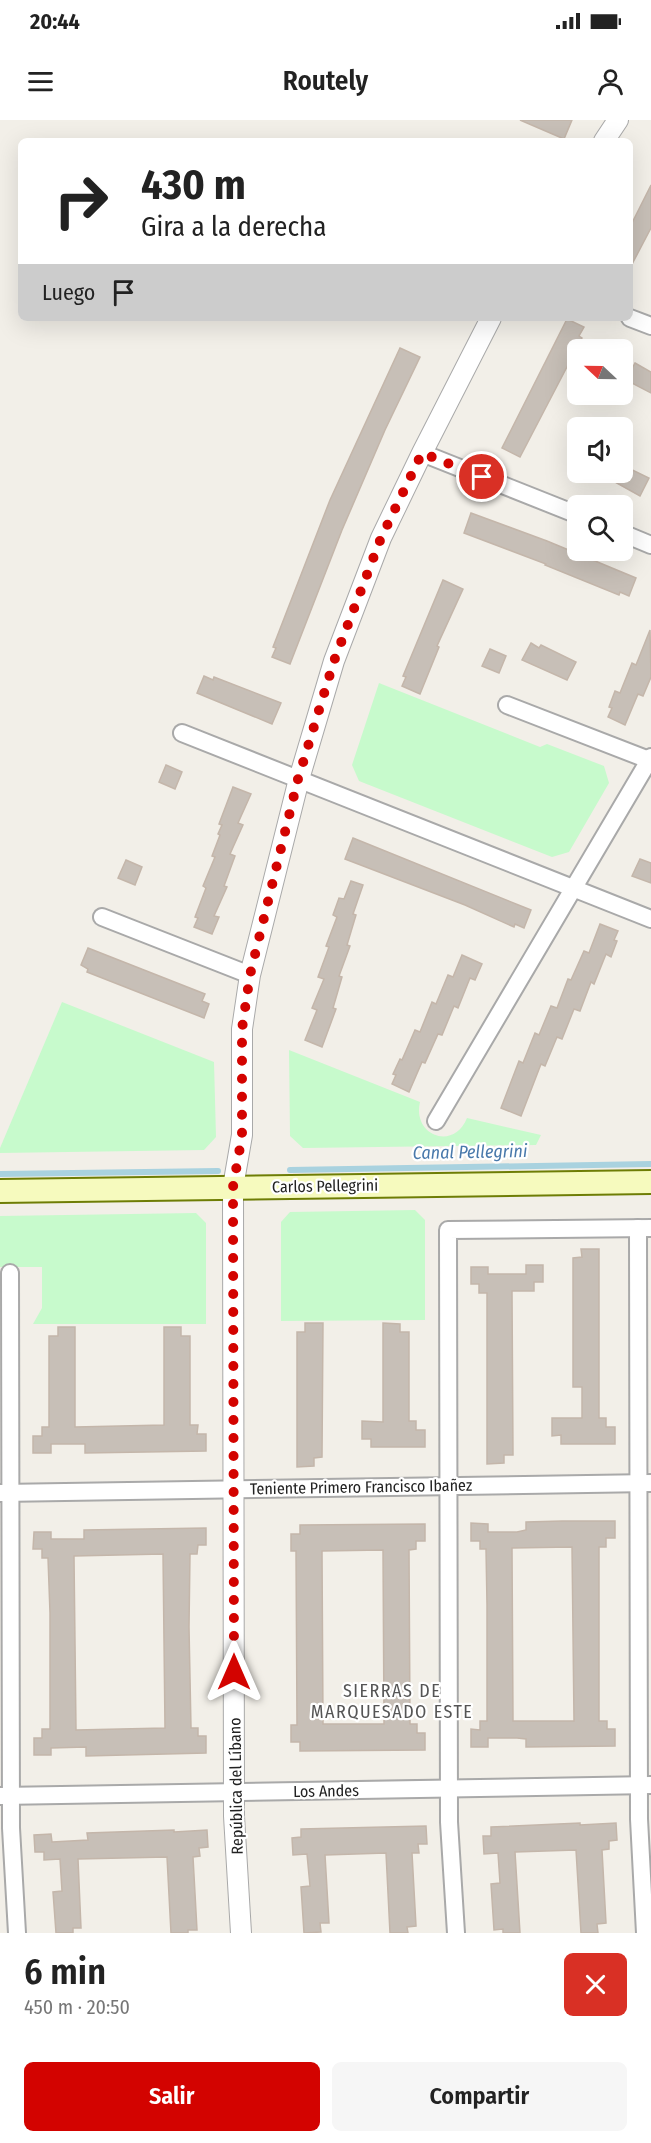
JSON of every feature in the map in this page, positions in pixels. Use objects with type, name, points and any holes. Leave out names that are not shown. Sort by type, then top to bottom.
[{"type":"main road","name":"Carlos Pellegrini","points":[[0,1191],[651,1182]]},
{"type":"street","points":[[606,138],[618,120]]},
{"type":"street","points":[[633,319],[651,326]]},
{"type":"street","name":"República del Líbano","points":[[241,1933],[234,1792],[233,1187],[242,1136],[242,1029],[250,975],[298,779],[334,661],[381,538],[489,321]]},
{"type":"street","points":[[422,453],[567,511]]},
{"type":"street","points":[[633,538],[651,545]]},
{"type":"street","points":[[436,1121],[650,759],[507,705]]},
{"type":"street","points":[[182,733],[651,919]]},
{"type":"street","points":[[102,918],[250,975]]},
{"type":"street","points":[[456,1933],[449,1822],[448,1230],[644,1228],[645,1933]]},
{"type":"street","points":[[10,1274],[5,1493],[5,1796],[17,1933]]},
{"type":"street","name":"Teniente Primero Francisco Ibañez","points":[[5,1493],[645,1483]]},
{"type":"street","name":"Los Andes","points":[[5,1796],[645,1785]]},
{"type":"green space","points":[[379,683],[540,747],[547,744],[604,766],[609,783],[569,852],[552,857],[359,781],[352,765]]},
{"type":"green space","points":[[62,1002],[214,1062],[216,1137],[204,1150],[0,1153],[0,1148]]},
{"type":"green space","points":[[289,1050],[420,1102],[419,1114],[422,1123],[428,1131],[436,1135],[453,1134],[461,1128],[467,1118],[541,1135],[536,1145],[303,1148],[290,1136]]},
{"type":"green space","points":[[415,1210],[425,1220],[425,1320],[281,1321],[281,1222],[290,1212]]},
{"type":"green space","points":[[196,1213],[206,1223],[206,1324],[33,1324],[42,1308],[42,1267],[0,1267],[0,1216]]},
{"type":"building","points":[[520,120],[572,120],[564,138]]},
{"type":"building","points":[[651,185],[651,228],[633,262],[633,221]]},
{"type":"building","points":[[566,321],[571,321],[584,327],[579,336],[582,338],[567,339],[567,367],[520,457],[502,448]]},
{"type":"building","points":[[400,348],[420,357],[385,430],[342,530],[290,664],[272,657],[276,648],[273,647],[330,500]]},
{"type":"building","points":[[635,363],[651,372],[651,393],[633,384]]},
{"type":"building","points":[[633,470],[649,478],[640,496],[617,483],[633,483]]},
{"type":"building","points":[[471,513],[567,549],[567,561],[595,561],[636,578],[629,596],[620,592],[619,595],[464,533]]},
{"type":"building","points":[[443,580],[463,589],[437,646],[439,647],[420,694],[402,686],[406,677],[403,676]]},
{"type":"building","points":[[650,630],[651,677],[643,696],[638,694],[625,725],[608,717],[612,708],[609,707],[615,691],[620,693],[632,663],[636,665]]},
{"type":"building","points":[[531,643],[539,648],[541,645],[576,662],[567,680],[522,660]]},
{"type":"building","points":[[490,649],[506,656],[499,673],[482,666]]},
{"type":"building","points":[[204,676],[213,680],[214,677],[281,703],[272,724],[197,693]]},
{"type":"building","points":[[166,765],[182,772],[175,789],[159,782]]},
{"type":"building","points":[[233,787],[251,794],[238,823],[243,825],[230,854],[235,856],[224,886],[227,887],[214,916],[219,917],[212,934],[194,927],[198,918],[195,917],[206,888],[203,886],[215,857],[212,856],[222,825],[219,824]]},
{"type":"building","points":[[353,838],[531,910],[524,928],[515,924],[514,927],[465,905],[345,859]]},
{"type":"building","points":[[640,859],[651,863],[651,883],[632,876]]},
{"type":"building","points":[[126,860],[142,867],[135,885],[118,878]]},
{"type":"building","points":[[351,881],[363,885],[353,914],[356,915],[347,945],[350,946],[339,976],[342,977],[333,1008],[336,1009],[322,1047],[305,1040],[317,1010],[312,1008],[324,979],[318,977],[337,917],[333,915],[339,898],[344,899]]},
{"type":"building","points":[[600,924],[618,931],[611,957],[606,954],[594,984],[591,982],[580,1011],[574,1009],[562,1039],[557,1037],[545,1066],[541,1064],[521,1116],[501,1108],[519,1061],[523,1063],[535,1033],[539,1035],[551,1006],[557,1008],[568,979],[571,980],[584,951],[589,953]]},
{"type":"building","points":[[88,948],[205,994],[202,1001],[209,1004],[204,1018],[87,972],[88,969],[81,965]]},
{"type":"building","points":[[462,955],[482,964],[475,980],[470,978],[458,1008],[454,1006],[442,1035],[438,1034],[425,1063],[422,1062],[409,1092],[392,1084],[396,1075],[393,1074],[415,1030],[420,1032],[432,1002],[436,1004],[448,975],[453,977]]},
{"type":"building","points":[[581,1249],[599,1249],[599,1418],[606,1418],[606,1427],[615,1427],[615,1444],[561,1444],[561,1435],[552,1436],[552,1418],[582,1418],[582,1387],[573,1387],[573,1258],[582,1257]]},
{"type":"building","points":[[526,1265],[543,1265],[543,1282],[534,1282],[534,1291],[512,1291],[513,1455],[504,1455],[504,1463],[487,1464],[487,1293],[479,1293],[479,1284],[471,1284],[471,1267],[488,1267],[488,1274],[526,1274]]},
{"type":"building","points":[[305,1323],[323,1323],[322,1457],[314,1458],[314,1466],[297,1467],[297,1332],[305,1332]]},
{"type":"building","points":[[383,1323],[400,1324],[400,1332],[409,1332],[409,1421],[416,1421],[416,1430],[425,1430],[425,1447],[371,1447],[371,1439],[362,1439],[362,1421],[383,1422]]},
{"type":"building","points":[[58,1327],[75,1327],[75,1427],[164,1425],[164,1327],[181,1327],[181,1336],[190,1336],[190,1425],[198,1425],[197,1434],[206,1434],[206,1451],[85,1453],[85,1444],[51,1444],[51,1453],[33,1453],[33,1436],[42,1436],[42,1427],[49,1427],[49,1336],[58,1336]]},
{"type":"building","points":[[615,1521],[615,1538],[606,1538],[606,1547],[599,1547],[599,1721],[607,1721],[607,1729],[615,1729],[615,1746],[526,1747],[526,1739],[488,1738],[488,1747],[471,1747],[471,1729],[480,1730],[480,1721],[487,1721],[487,1605],[486,1549],[480,1549],[480,1541],[471,1541],[471,1523],[488,1524],[488,1532],[517,1532],[526,1530],[526,1522]],"holes":[[[572,1547],[574,1721],[513,1721],[512,1548]]]},
{"type":"building","points":[[425,1524],[425,1541],[416,1541],[416,1549],[409,1550],[410,1724],[417,1724],[417,1733],[425,1733],[425,1750],[300,1751],[300,1742],[291,1742],[291,1725],[297,1725],[296,1551],[291,1551],[291,1534],[300,1534],[300,1525]],"holes":[[[383,1550],[384,1724],[323,1724],[322,1551]]]},
{"type":"building","points":[[206,1528],[206,1545],[198,1545],[197,1554],[190,1554],[189,1627],[191,1728],[198,1728],[198,1736],[206,1736],[206,1753],[86,1756],[86,1747],[51,1748],[51,1755],[34,1755],[34,1738],[42,1738],[42,1729],[50,1729],[50,1613],[48,1558],[42,1558],[42,1549],[33,1549],[34,1532],[51,1532],[51,1539],[84,1539],[84,1530]],"holes":[[[163,1554],[165,1728],[76,1730],[74,1556]]]},
{"type":"building","points":[[580,1823],[580,1825],[616,1823],[617,1840],[609,1841],[609,1849],[602,1850],[606,1923],[597,1924],[598,1933],[581,1933],[576,1850],[515,1852],[520,1933],[503,1933],[503,1929],[494,1930],[491,1884],[500,1883],[498,1853],[484,1854],[483,1836],[491,1836],[491,1827]]},
{"type":"building","points":[[426,1826],[427,1844],[418,1844],[419,1853],[412,1853],[416,1926],[407,1927],[408,1933],[390,1933],[386,1853],[325,1855],[329,1923],[320,1923],[321,1932],[304,1933],[301,1887],[310,1886],[307,1854],[293,1855],[292,1838],[301,1837],[301,1829]]},
{"type":"building","points":[[174,1830],[174,1832],[207,1830],[208,1847],[199,1848],[200,1856],[193,1857],[197,1930],[188,1930],[188,1933],[171,1933],[167,1857],[78,1859],[81,1928],[73,1928],[73,1933],[56,1933],[53,1892],[62,1891],[60,1859],[44,1860],[44,1852],[35,1852],[34,1835],[51,1834],[52,1842],[88,1840],[87,1833]]},
{"type":"waterway","name":"Canal Pellegrini","points":[[290,1170],[651,1164]]},
{"type":"waterway","name":"Canal Pellegrini","points":[[0,1174],[218,1171]]},
{"type":"district","name":"SIERRAS DE MARQUESADO ESTE","points":[[392,1701]]},
{"type":"route","points":[[234,1672],[233,1187],[242,1136],[242,1029],[250,975],[298,779],[334,661],[381,538],[422,453],[482,477]]}]
